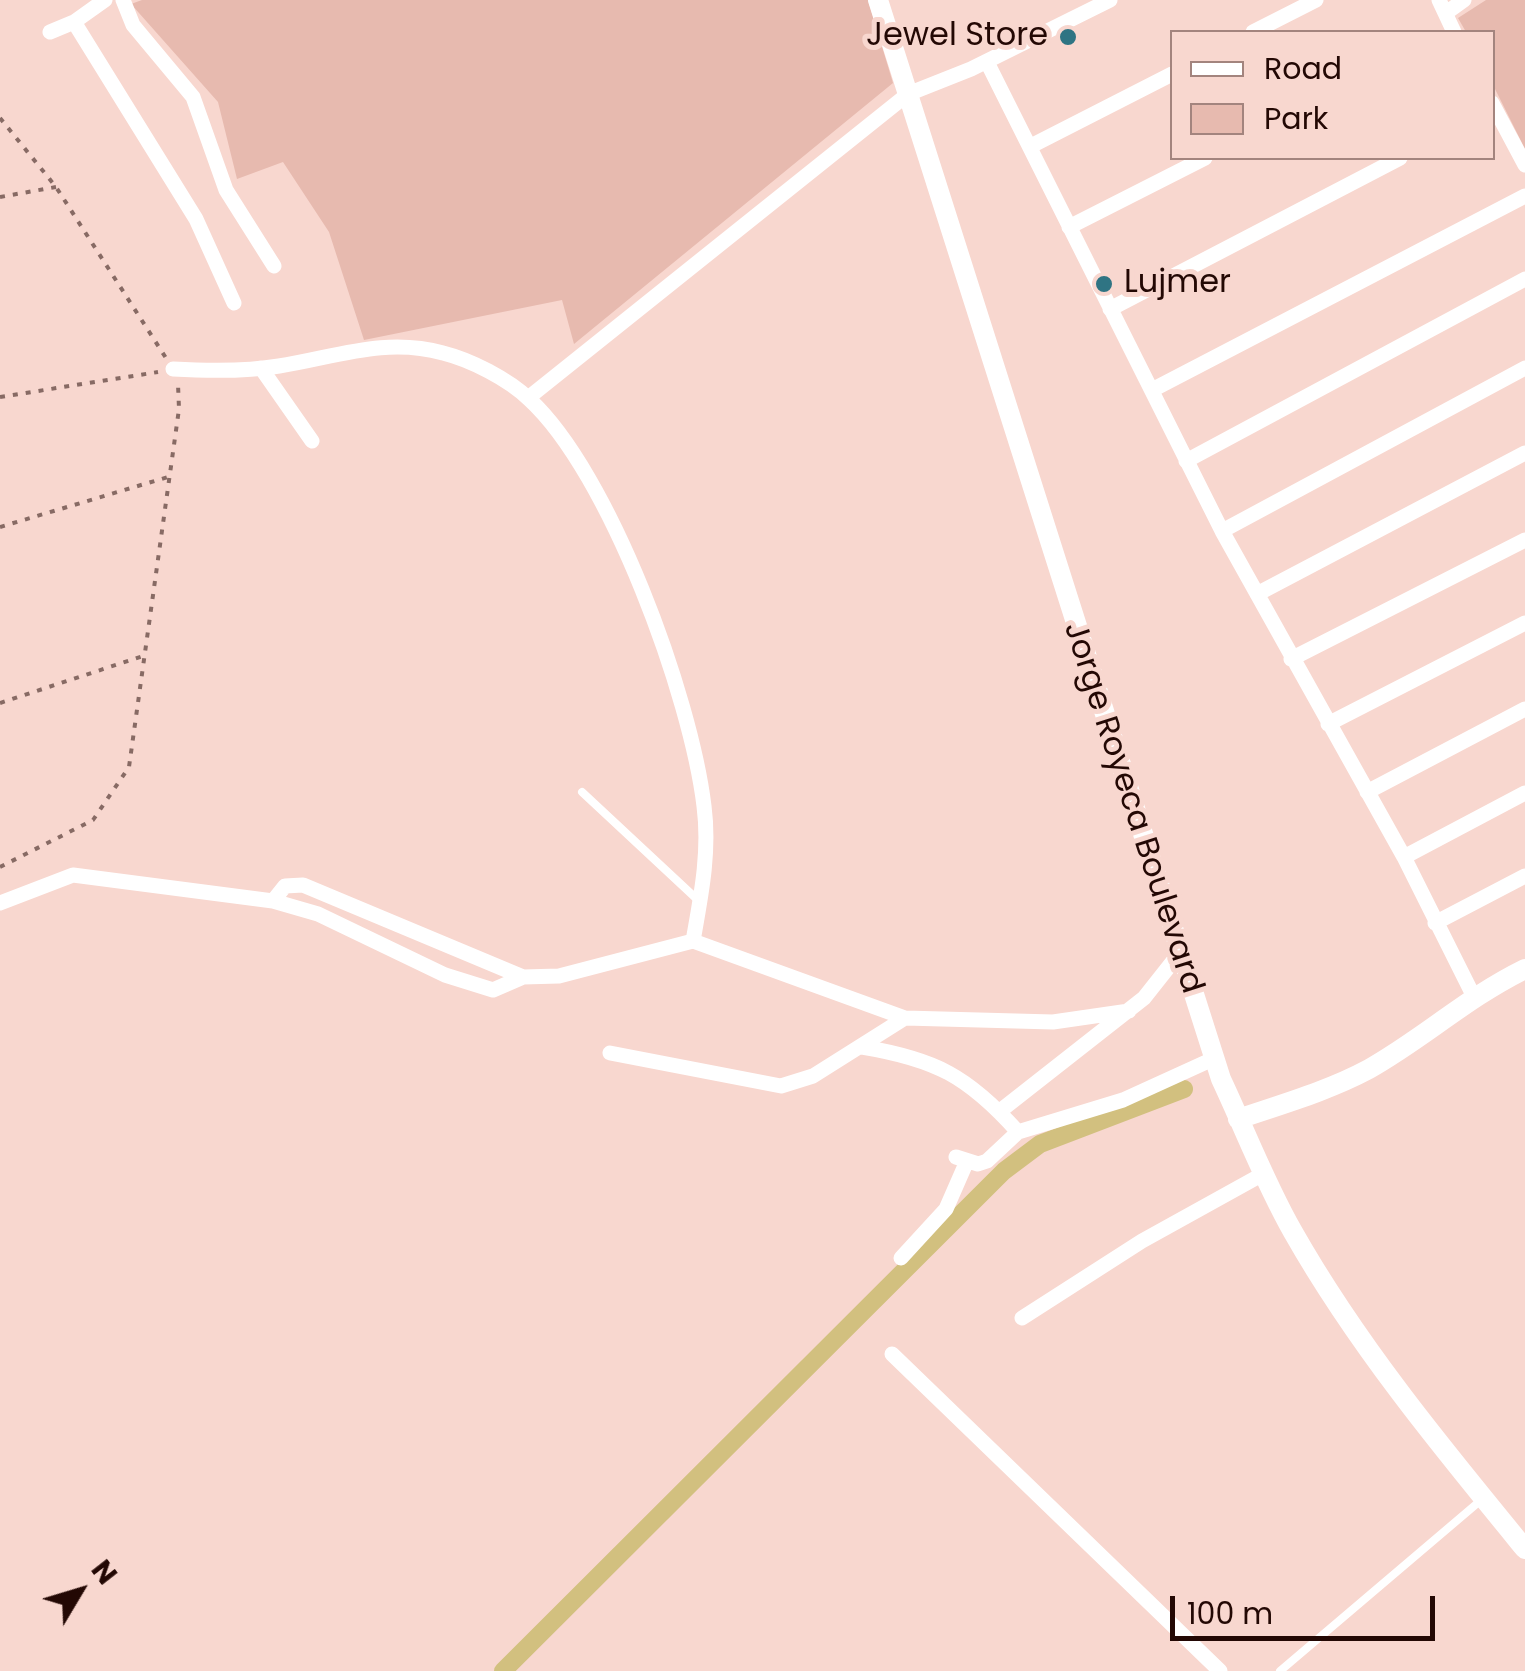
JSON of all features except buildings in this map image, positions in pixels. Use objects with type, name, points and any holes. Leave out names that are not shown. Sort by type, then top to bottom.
[{"type":"street","points":[[123,0],[142,38],[193,97],[226,190],[274,266]]},
{"type":"street","name":"Jorge Royeca Boulevard","points":[[878,0],[1178,955],[1234,1110],[1312,1265],[1386,1372],[1525,1549]]},
{"type":"street","points":[[528,398],[908,94],[987,62],[1076,8],[1110,0]]},
{"type":"street","points":[[1257,30],[1316,0]]},
{"type":"street","points":[[1451,30],[1443,6],[1464,0]]},
{"type":"street","points":[[50,32],[74,22],[101,1]]},
{"type":"street","points":[[74,22],[196,220],[234,303]]},
{"type":"street","points":[[987,62],[1186,461],[1291,660],[1404,857],[1473,995]]},
{"type":"street","points":[[1031,146],[1170,75]]},
{"type":"street","points":[[1495,111],[1525,165]]},
{"type":"street","points":[[1070,227],[1200,160]]},
{"type":"street","points":[[1110,308],[1396,160]]},
{"type":"street","points":[[1152,390],[1525,196]]},
{"type":"street","points":[[1186,461],[1525,280]]},
{"type":"street","points":[[173,369],[261,368],[366,348],[412,345],[483,369],[528,398],[561,436],[630,559],[695,755],[704,804],[706,870],[693,941]]},
{"type":"street","points":[[261,368],[312,440]]},
{"type":"street","points":[[1222,530],[1525,368]]},
{"type":"street","points":[[1256,594],[1525,453]]},
{"type":"street","points":[[1291,660],[1525,540]]},
{"type":"street","points":[[1328,724],[1525,623]]},
{"type":"street","points":[[1368,792],[1525,709]]},
{"type":"street","points":[[1404,857],[1525,794]]},
{"type":"street","points":[[0,903],[73,875],[273,901],[318,914],[444,975],[492,990],[523,976]]},
{"type":"street","points":[[1435,923],[1525,876]]},
{"type":"street","points":[[273,901],[285,886],[302,885],[523,976],[559,976],[693,941],[904,1018],[1053,1022],[1129,1011]]},
{"type":"street","points":[[1000,1112],[1129,1011],[1178,955]]},
{"type":"street","points":[[1234,1110],[1333,1086],[1368,1069],[1473,995],[1525,969]]},
{"type":"street","points":[[610,1053],[780,1086],[813,1076],[904,1018]]},
{"type":"street","points":[[862,1047],[941,1066],[1000,1112],[1018,1132]]},
{"type":"street","points":[[900,1258],[946,1209],[962,1159],[987,1162],[1018,1132],[1217,1069]]},
{"type":"street","points":[[1022,1318],[1142,1241],[1263,1174]]},
{"type":"street","points":[[892,1354],[1220,1671]]},
{"type":"lane","points":[[582,792],[700,902]]},
{"type":"lane","points":[[1280,1671],[1484,1498]]},
{"type":"path","points":[[0,118],[56,186],[173,369],[180,389],[130,767],[92,820],[0,867]]},
{"type":"path","points":[[0,197],[56,186]]},
{"type":"path","points":[[0,397],[173,369]]},
{"type":"path","points":[[0,527],[168,476]]},
{"type":"path","points":[[0,703],[144,656]]},
{"type":"green space","points":[[142,0],[868,0],[893,83],[574,344],[562,300],[364,340],[329,232],[283,162],[237,179],[218,102],[131,4]]},
{"type":"green space","points":[[1486,0],[1525,0],[1525,149],[1495,89],[1495,30],[1465,30],[1458,18]]},
{"type":"waterway","points":[[503,1671],[1004,1171],[1040,1144],[1184,1089]]},
{"type":"place","name":"Jewel Store","points":[[1068,37]]},
{"type":"place","name":"Lujmer","points":[[1104,284]]}]
